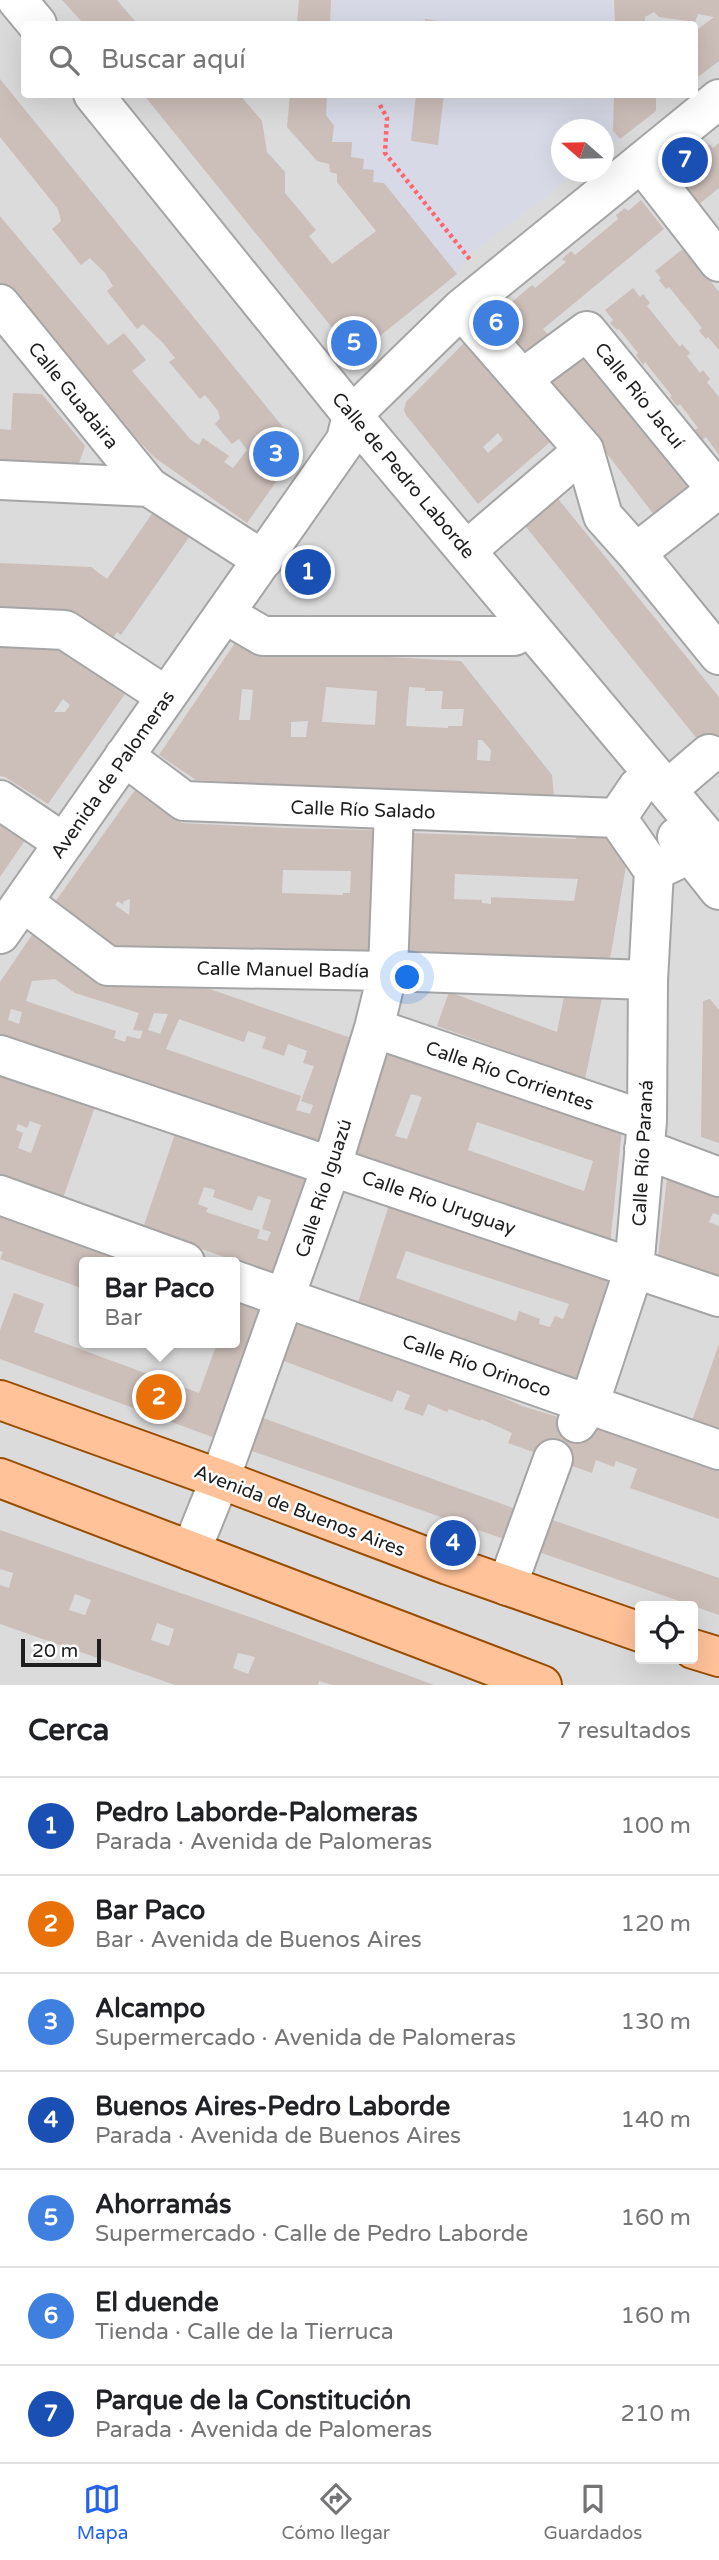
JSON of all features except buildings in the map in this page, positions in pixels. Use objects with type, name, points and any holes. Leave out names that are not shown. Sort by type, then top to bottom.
[{"type":"main road","name":"Avenida de Buenos Aires","points":[[0,1401],[635,1630]]},
{"type":"main road","points":[[0,1478],[537,1684]]},
{"type":"main road","points":[[698,1651],[719,1657]]},
{"type":"street","points":[[17,0],[34,21]]},
{"type":"street","name":"Calle de Pedro Laborde","points":[[96,98],[349,427],[641,798],[705,853],[719,890]]},
{"type":"street","name":"Avenida de Palomeras","points":[[0,934],[263,560],[349,427],[461,309],[719,99]]},
{"type":"street","points":[[642,163],[719,262]]},
{"type":"street","points":[[461,309],[584,450],[603,516],[719,655]]},
{"type":"street","name":"Calle Guadaira","points":[[6,326],[149,487]]},
{"type":"street","name":"Calle Río Jacuí","points":[[522,379],[587,331],[718,489]]},
{"type":"street","name":"Calle de Pedro Laborde","points":[[349,427],[467,550],[641,798]]},
{"type":"street","points":[[467,550],[584,450]]},
{"type":"street","points":[[0,480],[149,487],[263,560]]},
{"type":"street","points":[[636,553],[718,489]]},
{"type":"street","points":[[225,614],[263,636],[513,636]]},
{"type":"street","points":[[0,627],[65,631],[166,696]]},
{"type":"street","points":[[705,853],[654,872],[641,798],[709,754]]},
{"type":"street","name":"Calle Río Salado","points":[[124,755],[184,801],[394,810],[641,798]]},
{"type":"street","points":[[0,800],[64,843]]},
{"type":"street","name":"Calle Río Iguazú","points":[[191,1551],[286,1299],[332,1165],[374,1028],[388,971],[394,810]]},
{"type":"street","name":"Calle Río Paraná","points":[[583,1414],[634,1269],[646,1135],[648,980],[654,872]]},
{"type":"street","name":"Calle Manuel Badía","points":[[23,902],[108,966],[388,971],[648,980]]},
{"type":"street","name":"Calle Río Corrientes","points":[[374,1028],[646,1135],[719,1177]]},
{"type":"street","name":"Calle Río Uruguay","points":[[0,1055],[719,1297]]},
{"type":"street","points":[[0,1195],[171,1257]]},
{"type":"street","name":"Calle Río Orinoco","points":[[240,1282],[583,1414],[719,1450]]},
{"type":"street","points":[[507,1586],[553,1459]]},
{"type":"path","points":[[380,105],[387,118],[385,153],[491,285]]},
{"type":"shaded area","points":[[0,0],[719,0],[719,1685],[0,1685]]},
{"type":"shaded area","points":[[331,0],[614,0],[615,21],[330,21]]},
{"type":"shaded area","points":[[327,98],[614,98],[613,119],[551,119],[551,182],[565,182],[468,256],[457,274],[384,183],[373,182],[374,171],[363,169],[364,159],[351,157],[352,142],[332,142],[334,126],[326,115]]},
{"type":"shaded area","points":[[614,131],[620,139],[614,144]]},
{"type":"place","name":"Parque de la Constitución","points":[[685,160]]},
{"type":"place","name":"El duende","points":[[496,323]]},
{"type":"place","name":"Ahorramás","points":[[354,343]]},
{"type":"place","name":"Alcampo","points":[[276,454]]},
{"type":"place","name":"Pedro Laborde-Palomeras","points":[[308,572]]},
{"type":"place","name":"Bar Paco","points":[[159,1397]]},
{"type":"place","name":"Buenos Aires-Pedro Laborde","points":[[453,1543]]}]
